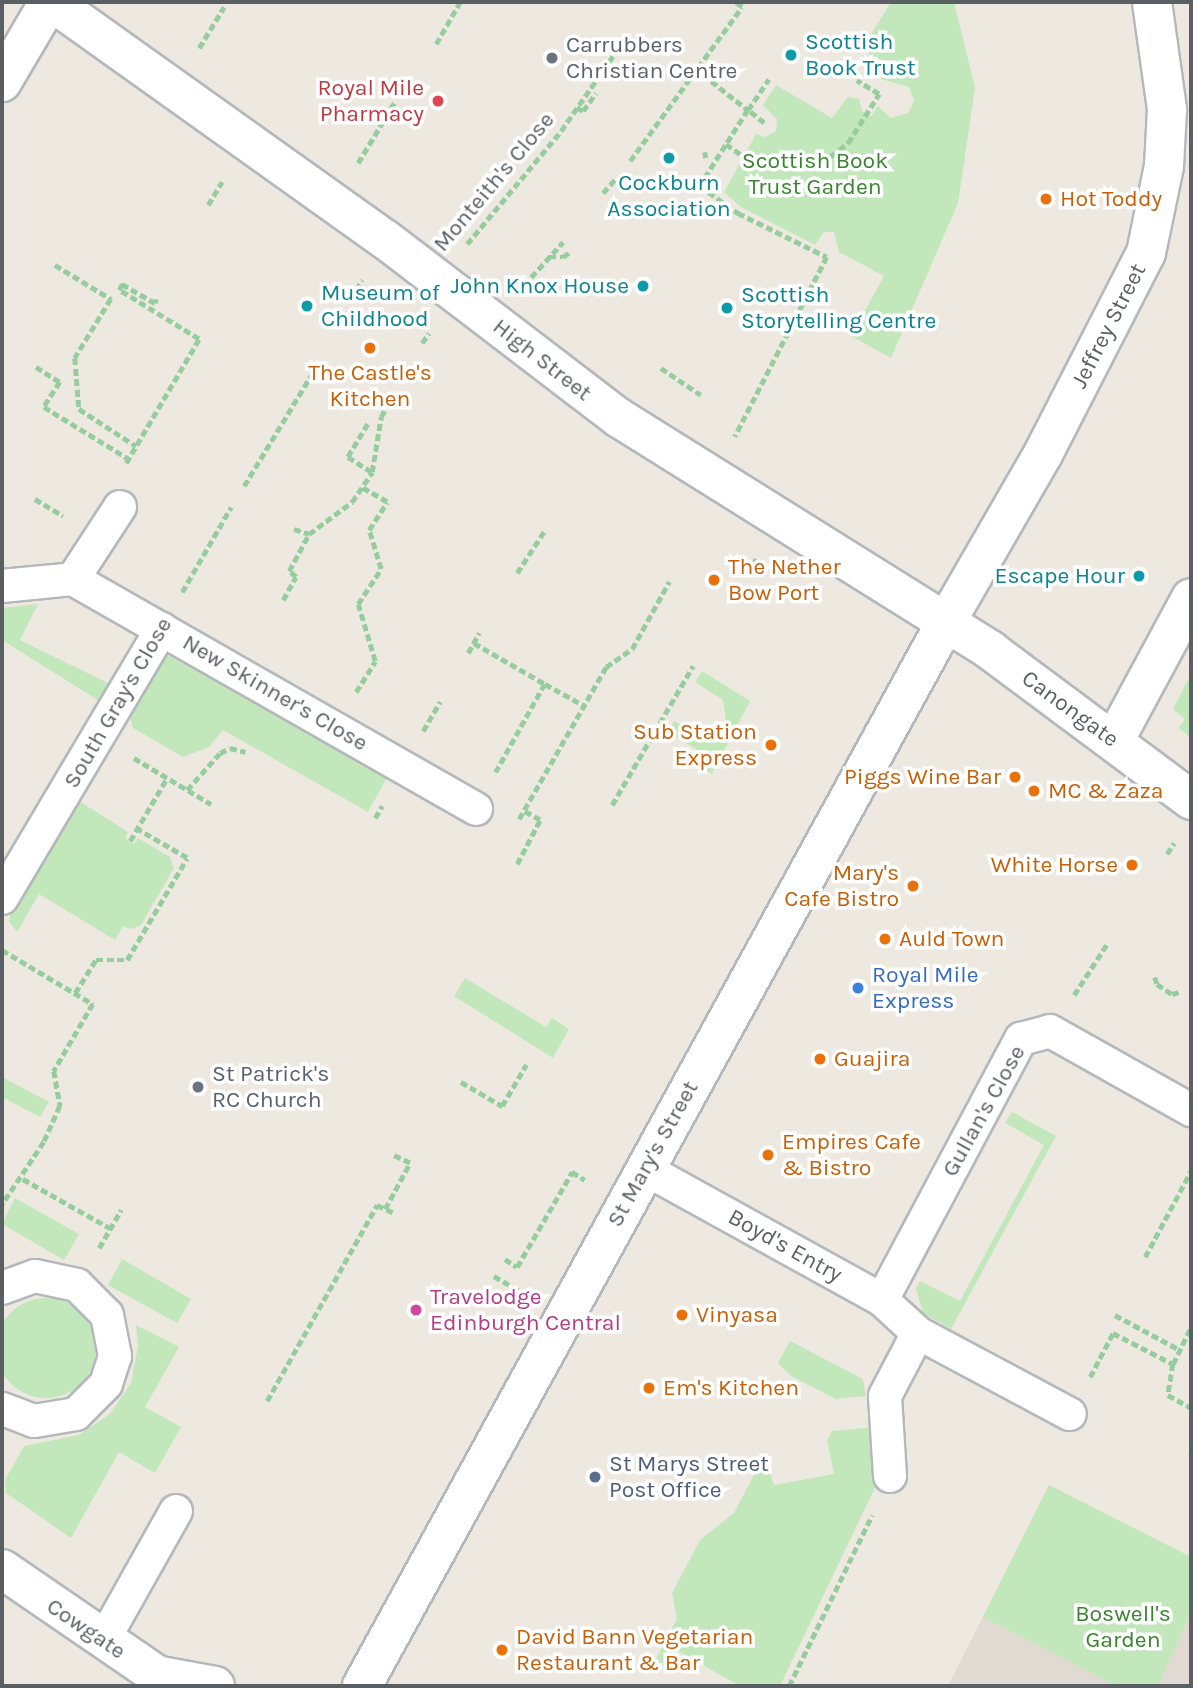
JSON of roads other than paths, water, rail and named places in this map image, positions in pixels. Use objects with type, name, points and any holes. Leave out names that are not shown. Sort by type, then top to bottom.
[{"type":"street","points":[[2,82],[51,2]]},
{"type":"street","name":"High Street","points":[[51,2],[335,203],[619,418],[946,622]]},
{"type":"street","name":"Jeffrey Street","points":[[946,622],[1043,454],[1146,253],[1164,166],[1167,109],[1152,2]]},
{"type":"street","points":[[1114,741],[1191,598]]},
{"type":"street","name":"Canongate","points":[[946,622],[1114,741],[1191,800]]},
{"type":"street","name":"St Mary's Street","points":[[358,1681],[645,1169],[946,622]]},
{"type":"street","name":"Cowgate","points":[[2,1569],[164,1681]]},
{"type":"street","points":[[164,1681],[215,1686]]},
{"type":"lane","points":[[2,586],[73,579],[121,507]]},
{"type":"lane","name":"New Skinner's Close","points":[[73,579],[477,809]]},
{"type":"lane","name":"South Gray's Close","points":[[2,898],[162,629]]},
{"type":"lane","name":"Gullan's Close","points":[[882,1300],[1021,1039],[1051,1031],[1191,1110]]},
{"type":"lane","name":"Boyd's Entry","points":[[645,1169],[882,1300],[918,1333],[1070,1414]]},
{"type":"lane","points":[[2,1288],[36,1276],[77,1285],[107,1315],[115,1343],[106,1384],[76,1414],[41,1421],[3,1414]]},
{"type":"lane","points":[[890,1476],[885,1396],[918,1333]]},
{"type":"lane","points":[[103,1641],[176,1511]]},
{"type":"place","name":"Scottish Book Trust","points":[[791,55]]},
{"type":"place","name":"Carrubbers Christian Centre","points":[[552,58]]},
{"type":"place","name":"Royal Mile Pharmacy","points":[[438,101]]},
{"type":"place","name":"Cockburn Association","points":[[669,158]]},
{"type":"place","name":"Hot Toddy","points":[[1046,199]]},
{"type":"place","name":"John Knox House","points":[[643,286]]},
{"type":"place","name":"Museum of Childhood","points":[[307,306]]},
{"type":"place","name":"Scottish Storytelling Centre","points":[[727,308]]},
{"type":"place","name":"The Castle's Kitchen","points":[[370,348]]},
{"type":"place","name":"Escape Hour","points":[[1139,576]]},
{"type":"place","name":"The Nether Bow Port","points":[[714,580]]},
{"type":"place","name":"Sub Station Express","points":[[771,745]]},
{"type":"place","name":"Piggs Wine Bar","points":[[1015,777]]},
{"type":"place","name":"MC & Zaza","points":[[1034,791]]},
{"type":"place","name":"White Horse","points":[[1132,865]]},
{"type":"place","name":"Mary's Cafe Bistro","points":[[913,886]]},
{"type":"place","name":"Auld Town","points":[[885,939]]},
{"type":"place","name":"Royal Mile Express","points":[[858,988]]},
{"type":"place","name":"Guajira","points":[[820,1059]]},
{"type":"place","name":"St Patrick's RC Church","points":[[198,1087]]},
{"type":"place","name":"Empires Cafe & Bistro","points":[[768,1155]]},
{"type":"place","name":"Travelodge Edinburgh Central","points":[[416,1310]]},
{"type":"place","name":"Vinyasa","points":[[682,1315]]},
{"type":"place","name":"Em's Kitchen","points":[[649,1388]]},
{"type":"place","name":"St Marys Street Post Office","points":[[595,1477]]},
{"type":"place","name":"David Bann Vegetarian Restaurant & Bar","points":[[502,1650]]},
{"type":"park label","name":"Scottish Book Trust Garden","points":[[815,174]]},
{"type":"park label","name":"Boswell's Garden","points":[[1123,1627]]}]
